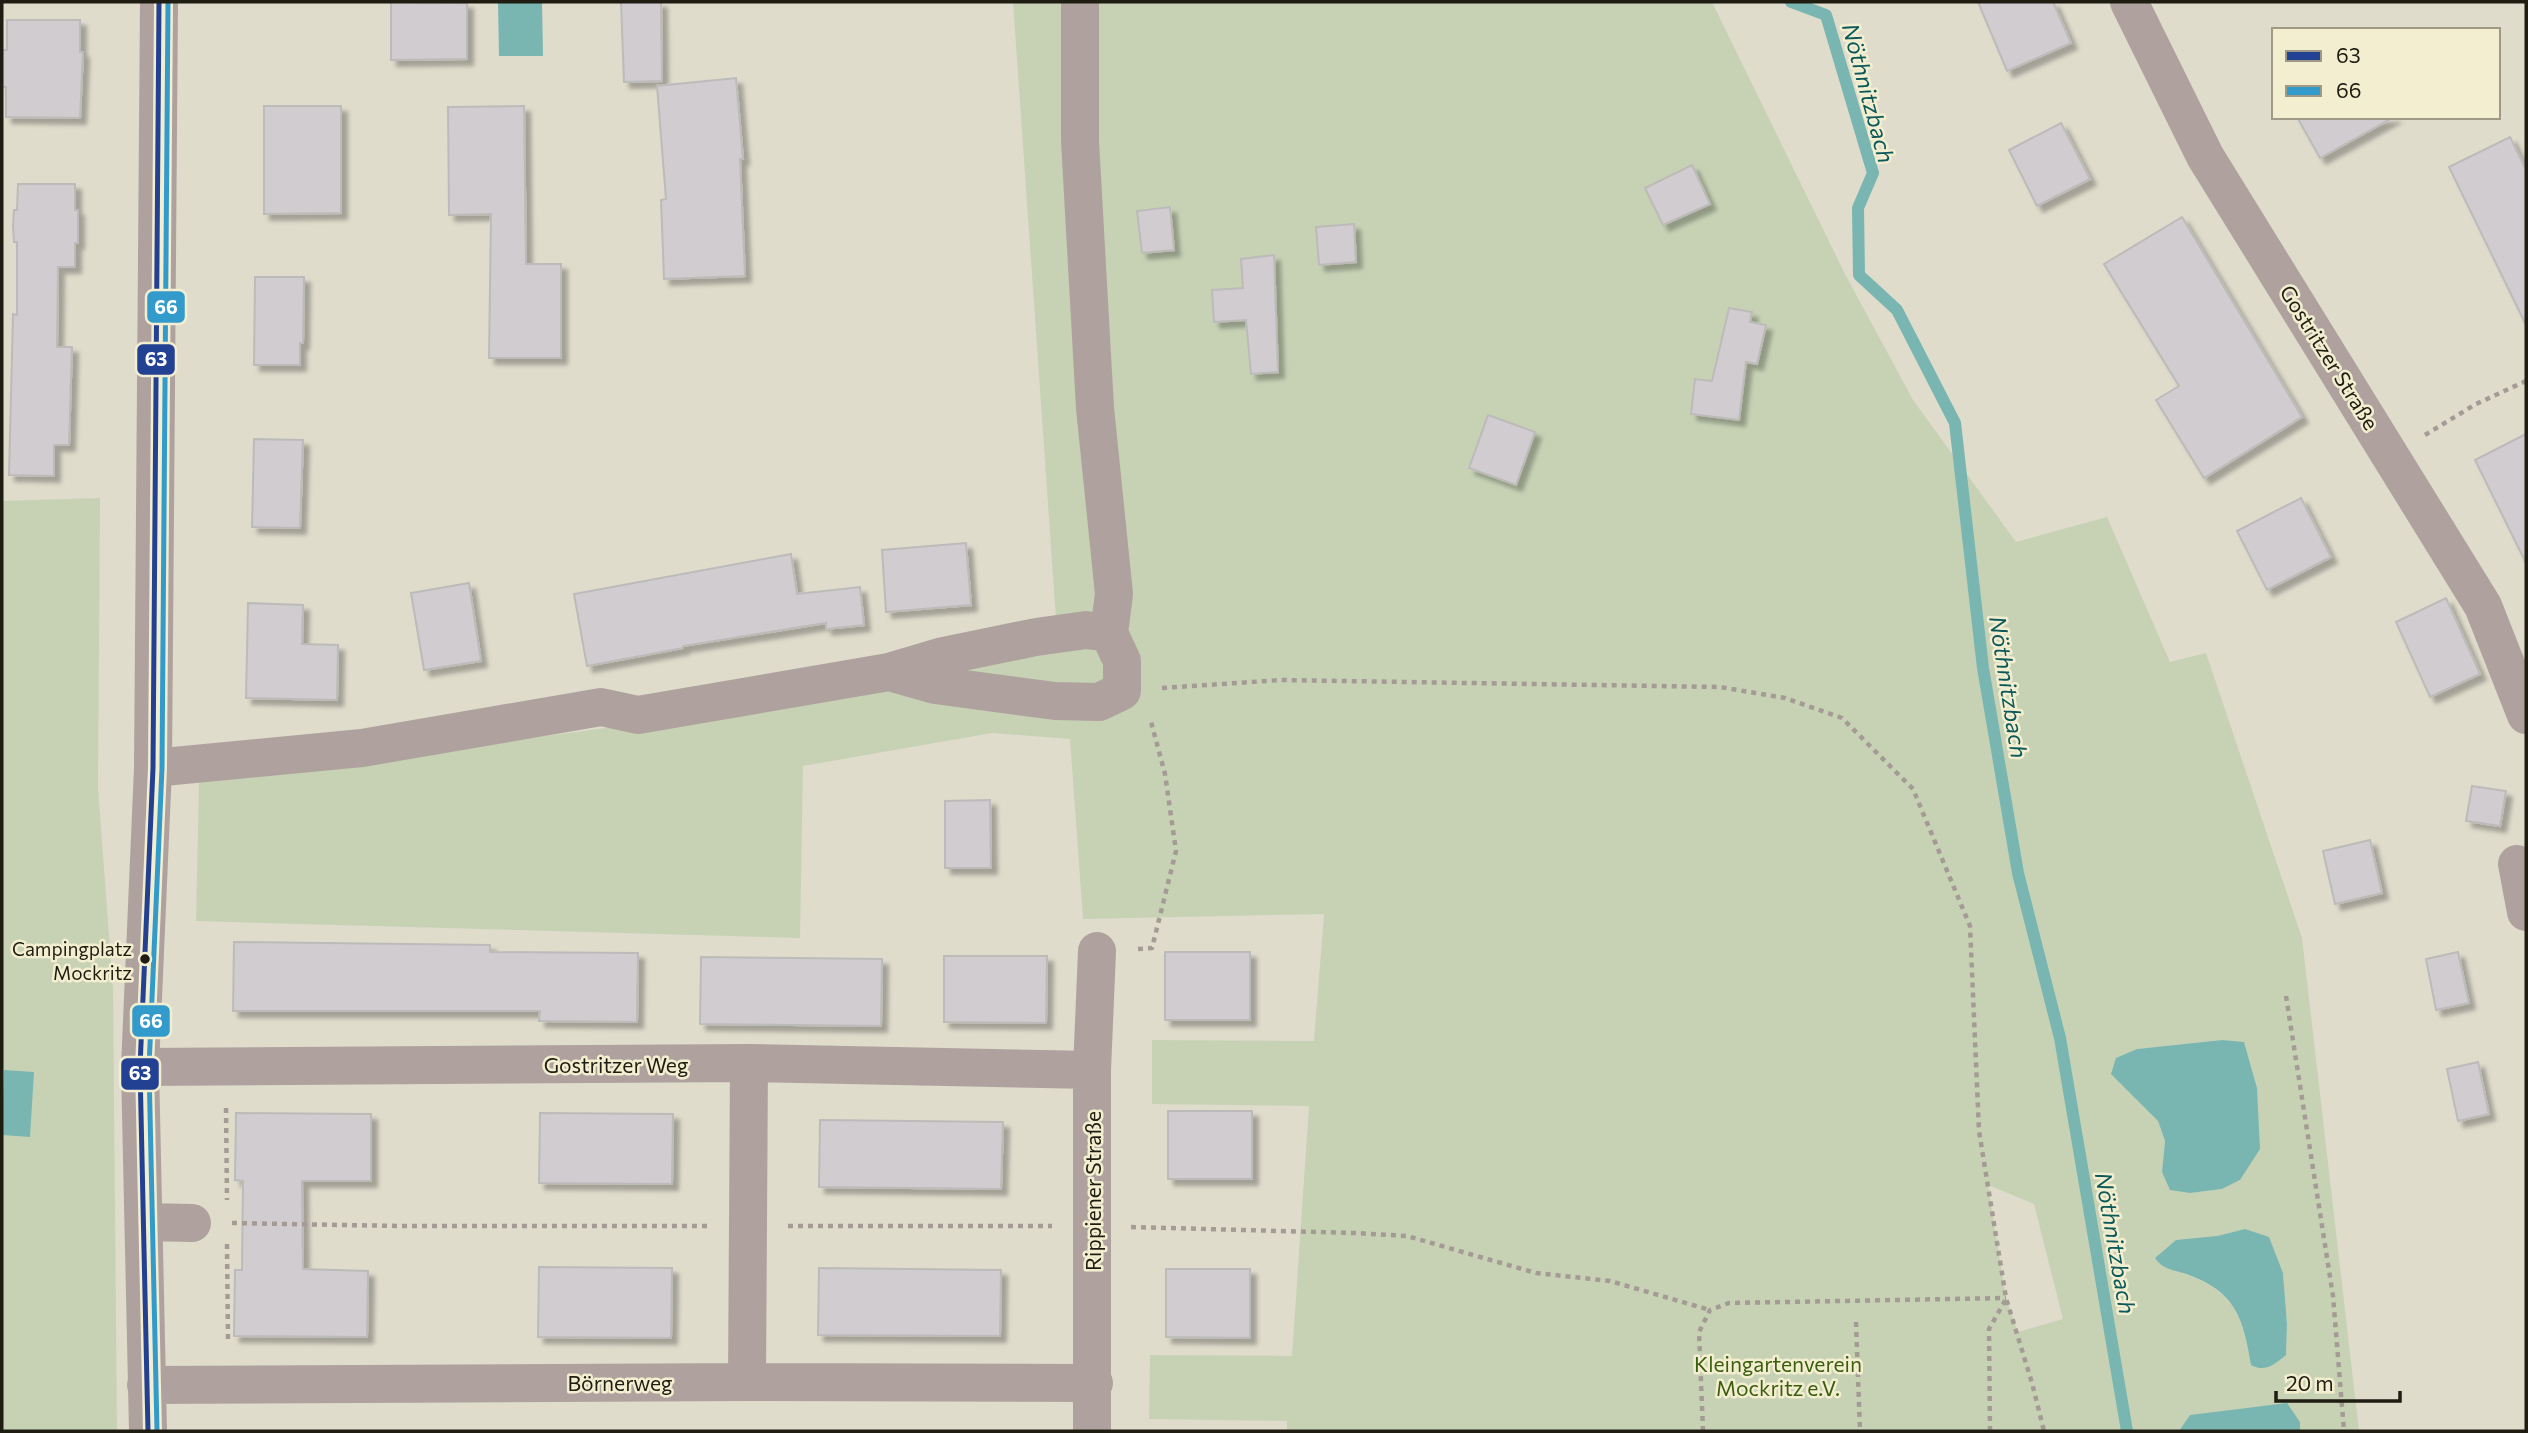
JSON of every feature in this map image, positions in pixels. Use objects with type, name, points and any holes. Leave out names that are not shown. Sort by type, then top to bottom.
[{"type":"street","points":[[148,1431],[140,1067],[153,768],[159,2]]},
{"type":"street","points":[[889,672],[935,685],[1055,701],[1099,702],[1122,691],[1122,661],[1109,633],[1114,594],[1095,408],[1080,141],[1080,2]]},
{"type":"street","name":"Gostritzer Straße","points":[[2129,2],[2204,156],[2483,606],[2526,715]]},
{"type":"street","points":[[153,768],[362,748],[601,707],[638,715],[889,672],[943,656],[1036,637],[1086,630],[1109,633]]},
{"type":"street","points":[[2517,864],[2526,912]]},
{"type":"street","name":"Rippiener Straße","points":[[1092,1431],[1092,1070],[1097,951]]},
{"type":"street","points":[[747,1382],[750,1063]]},
{"type":"street","name":"Gostritzer Weg","points":[[140,1067],[750,1063],[1092,1070]]},
{"type":"street","points":[[144,1222],[192,1223]]},
{"type":"street","name":"Börnerweg","points":[[146,1385],[1094,1383]]},
{"type":"path","points":[[2391,455],[2476,404],[2526,381]]},
{"type":"path","points":[[1122,691],[1280,680],[1720,687],[1785,698],[1842,718],[1913,789],[1970,926],[1979,1131],[2007,1298],[2044,1431]]},
{"type":"path","points":[[1097,951],[1152,948],[1176,851],[1165,774],[1150,715],[1122,691]]},
{"type":"path","points":[[2286,996],[2333,1296],[2344,1431]]},
{"type":"path","points":[[243,1223],[399,1226],[1091,1226],[1355,1233],[1407,1236],[1536,1273],[1610,1281],[1710,1310],[1729,1303],[2007,1298]]},
{"type":"path","points":[[1990,1431],[1989,1329],[2007,1298]]},
{"type":"path","points":[[1703,1431],[1699,1332],[1710,1310]]},
{"type":"path","points":[[1856,1321],[1860,1431]]},
{"type":"green space","name":"Kleingartenverein Mockritz e.V.","points":[[1013,2],[1712,2],[1845,274],[1913,400],[2016,542],[2107,517],[2170,662],[2206,653],[2302,938],[2359,1431],[2300,1431],[2300,1422],[2190,1415],[2179,1431],[1287,1431],[1287,1421],[1149,1419],[1150,1355],[1292,1356],[1309,1106],[1152,1104],[1152,1040],[1314,1041],[1324,914],[1083,919],[1070,739],[992,733],[803,766],[800,938],[196,921],[199,782],[793,703],[1056,619]],"holes":[[[2222,1040],[2240,1180],[2222,1189],[2190,1193],[2162,1172],[2165,1141],[2158,1121],[2112,1074],[2137,1049]],[[1988,1185],[2034,1204],[2063,1319],[2018,1332],[2006,1298]],[[2245,1229],[2283,1273],[2287,1324],[2286,1355],[2251,1365],[2243,1329],[2231,1304],[2210,1285],[2177,1271],[2217,1236]]]},
{"type":"green space","name":"Campingplatz Mockritz","points":[[100,498],[98,788],[113,989],[117,1431],[2,1431],[2,501]]},
{"type":"water","points":[[498,2],[542,2],[543,56],[499,56]]},
{"type":"water","points":[[2222,1040],[2244,1042],[2257,1088],[2260,1149],[2240,1180],[2222,1189],[2190,1193],[2170,1190],[2162,1172],[2165,1141],[2158,1121],[2111,1074],[2116,1058],[2137,1049]]},
{"type":"water","points":[[4,1070],[34,1072],[30,1137],[2,1135]]},
{"type":"water","points":[[2245,1229],[2269,1237],[2283,1273],[2287,1324],[2286,1355],[2265,1368],[2251,1365],[2239,1318],[2225,1296],[2200,1280],[2164,1266],[2155,1258],[2176,1240],[2217,1236]]},
{"type":"water","points":[[2287,1403],[2300,1422],[2300,1431],[2179,1431],[2190,1415]]},
{"type":"building","points":[[391,2],[467,3],[467,59],[391,60]]},
{"type":"building","points":[[621,2],[661,2],[662,81],[624,82]]},
{"type":"building","points":[[1978,2],[2053,2],[2071,43],[2007,71]]},
{"type":"building","points":[[7,20],[80,20],[80,52],[83,52],[80,118],[6,117],[6,87],[2,87],[2,50],[7,50]]},
{"type":"building","points":[[736,78],[743,159],[740,159],[745,276],[664,279],[661,200],[666,199],[657,86]]},
{"type":"building","points":[[264,106],[341,106],[341,213],[264,214]]},
{"type":"building","points":[[524,106],[526,264],[561,264],[561,358],[489,358],[491,214],[449,215],[448,107]]},
{"type":"building","points":[[2298,119],[2390,119],[2320,158]]},
{"type":"building","points":[[2061,123],[2090,179],[2037,206],[2009,150]]},
{"type":"building","points":[[2510,137],[2526,170],[2526,325],[2449,167]]},
{"type":"building","points":[[1692,165],[1710,204],[1663,225],[1645,188]]},
{"type":"building","points":[[18,184],[75,184],[78,243],[75,243],[75,267],[58,267],[57,347],[72,347],[69,445],[54,445],[54,476],[9,475],[13,314],[17,315],[17,242],[14,242],[13,226]]},
{"type":"building","points":[[1170,207],[1174,250],[1142,253],[1137,211]]},
{"type":"building","points":[[2182,217],[2302,417],[2204,478],[2156,400],[2179,386],[2104,264]]},
{"type":"building","points":[[1354,224],[1356,262],[1319,265],[1316,227]]},
{"type":"building","points":[[1274,255],[1278,372],[1251,374],[1246,320],[1214,322],[1212,290],[1243,288],[1241,259]]},
{"type":"building","points":[[255,277],[304,277],[300,365],[254,365]]},
{"type":"building","points":[[1729,308],[1752,312],[1750,322],[1766,325],[1757,364],[1746,362],[1739,420],[1691,414],[1695,379],[1712,381]]},
{"type":"building","points":[[1488,415],[1535,432],[1516,485],[1469,468]]},
{"type":"building","points":[[2526,434],[2526,563],[2475,460]]},
{"type":"building","points":[[254,439],[303,440],[300,528],[252,527]]},
{"type":"building","points":[[2301,498],[2331,557],[2267,590],[2237,531]]},
{"type":"building","points":[[966,543],[971,605],[886,612],[882,550]]},
{"type":"building","points":[[791,554],[797,594],[860,587],[864,625],[826,629],[826,623],[683,646],[587,666],[574,594]]},
{"type":"building","points":[[469,583],[481,661],[424,670],[411,593]]},
{"type":"building","points":[[2446,598],[2480,674],[2430,697],[2396,622]]},
{"type":"building","points":[[248,603],[303,605],[302,644],[338,645],[337,700],[246,698]]},
{"type":"building","points":[[2472,786],[2506,791],[2500,826],[2466,821]]},
{"type":"building","points":[[990,800],[991,868],[945,868],[945,801]]},
{"type":"building","points":[[2370,840],[2382,893],[2335,904],[2323,851]]},
{"type":"building","points":[[234,942],[490,945],[490,952],[638,953],[637,1022],[539,1021],[540,1011],[233,1011]]},
{"type":"building","points":[[1165,952],[1250,952],[1250,1020],[1165,1020]]},
{"type":"building","points":[[2458,952],[2469,1003],[2436,1010],[2426,959]]},
{"type":"building","points":[[944,956],[1047,956],[1046,1023],[944,1022]]},
{"type":"building","points":[[701,957],[882,959],[881,1026],[700,1024]]},
{"type":"building","points":[[2478,1062],[2489,1114],[2458,1121],[2447,1069]]},
{"type":"building","points":[[1168,1111],[1252,1111],[1252,1179],[1168,1179]]},
{"type":"building","points":[[236,1113],[371,1114],[371,1181],[302,1181],[303,1269],[368,1271],[367,1337],[234,1336],[235,1270],[242,1270],[243,1181],[235,1180]]},
{"type":"building","points":[[540,1113],[673,1114],[672,1184],[539,1183]]},
{"type":"building","points":[[820,1120],[1003,1122],[1001,1189],[819,1187]]},
{"type":"building","points":[[539,1267],[672,1268],[671,1338],[538,1337]]},
{"type":"building","points":[[819,1268],[1001,1270],[1000,1336],[818,1335]]},
{"type":"building","points":[[1166,1269],[1250,1269],[1250,1338],[1166,1337]]},
{"type":"waterway","name":"Nöthnitzbach","points":[[1791,2],[1826,15],[1873,173],[1858,208],[1859,275],[1897,310],[1955,423],[1983,668],[2018,873],[2060,1038],[2127,1431]]},
{"type":"transit line","name":"63","points":[[148,1431],[140,1067],[153,768],[159,2]]},
{"type":"transit line","name":"66","points":[[157,1431],[149,1067],[162,768],[168,2]]},
{"type":"place","name":"Campingplatz Mockritz","points":[[145,959]]}]
